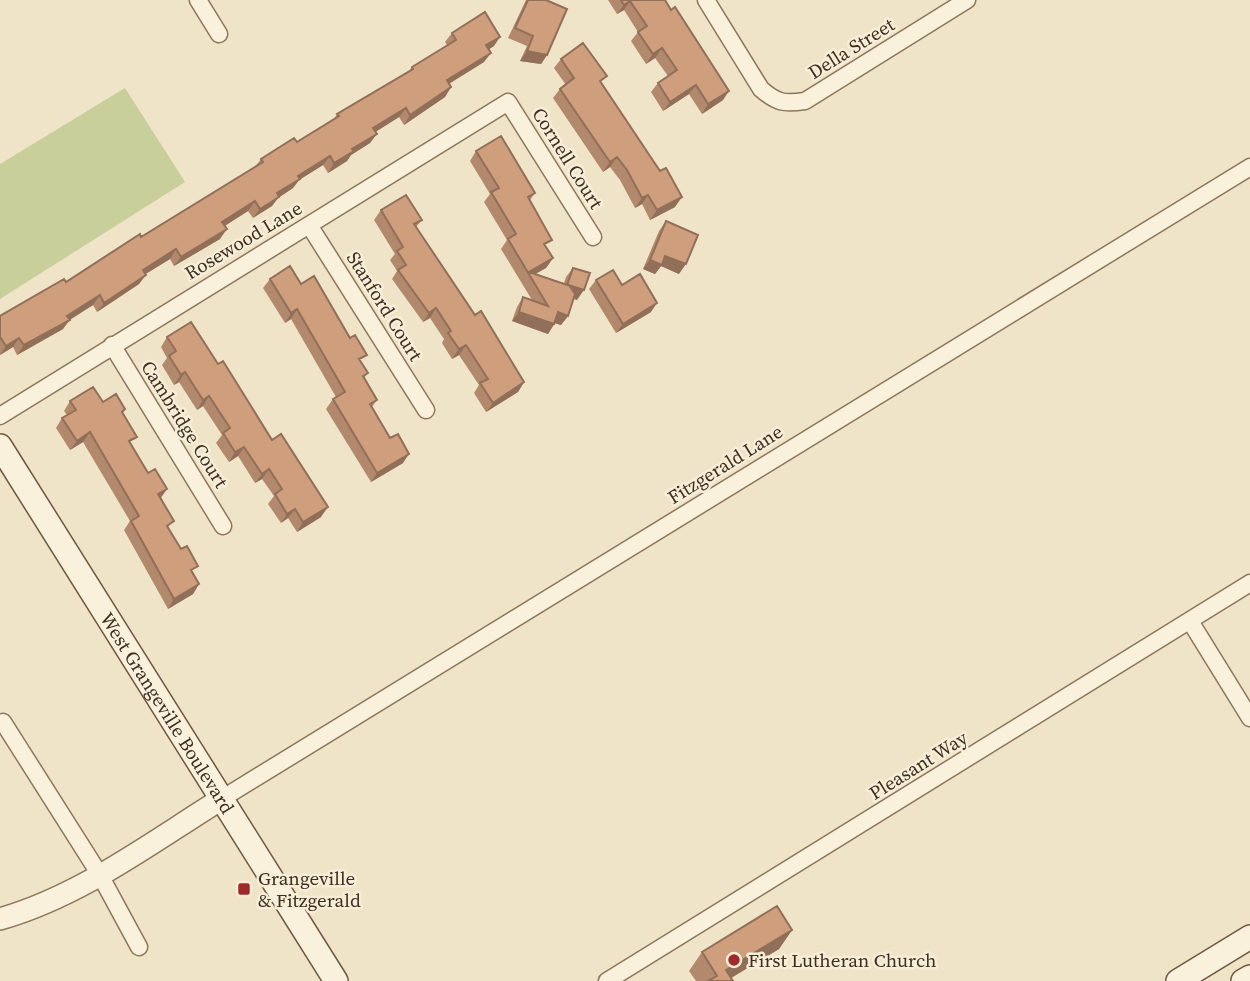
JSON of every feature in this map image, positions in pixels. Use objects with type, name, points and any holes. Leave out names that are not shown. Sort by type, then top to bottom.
[{"type":"main road","name":"West Grangeville Boulevard","points":[[0,446],[335,981]]},
{"type":"main road","points":[[1178,981],[1250,937]]},
{"type":"main road","points":[[1243,981],[1250,977]]},
{"type":"street","points":[[198,0],[219,34]]},
{"type":"street","name":"Della Street","points":[[706,0],[761,89],[774,101],[791,103],[805,102],[967,0]]},
{"type":"street","name":"Rosewood Lane","points":[[0,416],[508,102]]},
{"type":"street","name":"Cornell Court","points":[[508,102],[593,237]]},
{"type":"street","name":"Fitzgerald Lane","points":[[223,799],[1250,167]]},
{"type":"street","name":"Stanford Court","points":[[309,225],[426,410]]},
{"type":"street","name":"Cambridge Court","points":[[112,345],[223,526]]},
{"type":"street","name":"Pleasant Way","points":[[607,981],[1250,583]]},
{"type":"street","points":[[1190,621],[1250,718]]},
{"type":"street","points":[[3,722],[100,875],[139,947]]},
{"type":"street","points":[[0,919],[31,911],[100,875],[223,799]]},
{"type":"green space","points":[[125,88],[185,182],[0,299],[0,164]]},
{"type":"building","points":[[528,0],[546,0],[567,9],[547,55],[527,51],[533,36],[515,28]]},
{"type":"building","points":[[621,0],[665,0],[671,10],[675,7],[729,91],[708,104],[696,85],[670,102],[658,83],[677,70],[662,48],[653,54],[638,32],[647,26],[630,1],[624,5]]},
{"type":"building","points":[[485,12],[500,37],[486,45],[491,53],[447,80],[451,87],[410,115],[406,108],[373,128],[377,134],[352,149],[354,151],[334,163],[330,156],[298,176],[300,179],[277,193],[279,197],[260,209],[255,201],[222,222],[227,229],[181,257],[176,249],[143,270],[146,275],[104,303],[100,295],[67,316],[70,320],[24,345],[19,338],[6,346],[0,337],[0,316],[64,279],[66,282],[140,234],[141,237],[263,162],[261,159],[294,138],[297,142],[339,116],[337,114],[456,40],[452,33]]},
{"type":"building","points":[[583,43],[607,76],[600,81],[660,171],[666,168],[682,197],[657,210],[648,195],[642,198],[627,170],[617,157],[610,162],[560,89],[574,78],[561,59]]},
{"type":"building","points":[[501,136],[535,193],[528,197],[552,240],[544,244],[553,258],[529,272],[567,285],[573,268],[590,273],[584,290],[569,285],[575,294],[568,316],[558,312],[554,324],[519,312],[523,297],[548,306],[508,239],[516,234],[491,192],[499,188],[476,151]]},
{"type":"building","points":[[406,195],[422,220],[414,224],[475,315],[481,311],[524,382],[493,403],[480,383],[488,379],[466,345],[459,349],[436,308],[429,313],[398,270],[406,265],[397,251],[403,247],[381,210]]},
{"type":"building","points":[[666,221],[698,235],[686,264],[665,256],[662,265],[650,260]]},
{"type":"building","points":[[290,266],[301,284],[314,276],[350,338],[355,335],[367,355],[359,359],[368,373],[363,376],[377,400],[370,404],[390,438],[398,434],[409,454],[377,473],[333,399],[345,392],[297,309],[291,313],[270,279]]},
{"type":"building","points":[[613,270],[622,285],[640,274],[657,303],[623,324],[596,280]]},
{"type":"building","points":[[191,322],[218,364],[223,361],[272,440],[281,434],[328,507],[303,522],[295,509],[287,514],[275,494],[282,489],[269,469],[262,474],[244,447],[235,452],[223,433],[230,428],[209,396],[203,400],[185,372],[181,375],[169,356],[176,351],[167,337]]},
{"type":"building","points":[[93,387],[103,402],[116,394],[125,409],[122,412],[137,437],[129,441],[148,473],[155,469],[167,489],[158,494],[174,521],[167,526],[181,549],[187,546],[198,566],[191,570],[199,584],[174,599],[131,521],[139,516],[90,432],[77,441],[62,418],[76,410],[70,401]]},
{"type":"building","points":[[777,906],[792,930],[726,970],[733,981],[708,981],[717,976],[702,952]]},
{"type":"place","name":"Grangeville & Fitzgerald","points":[[244,889]]},
{"type":"place","name":"First Lutheran Church","points":[[734,960]]}]
